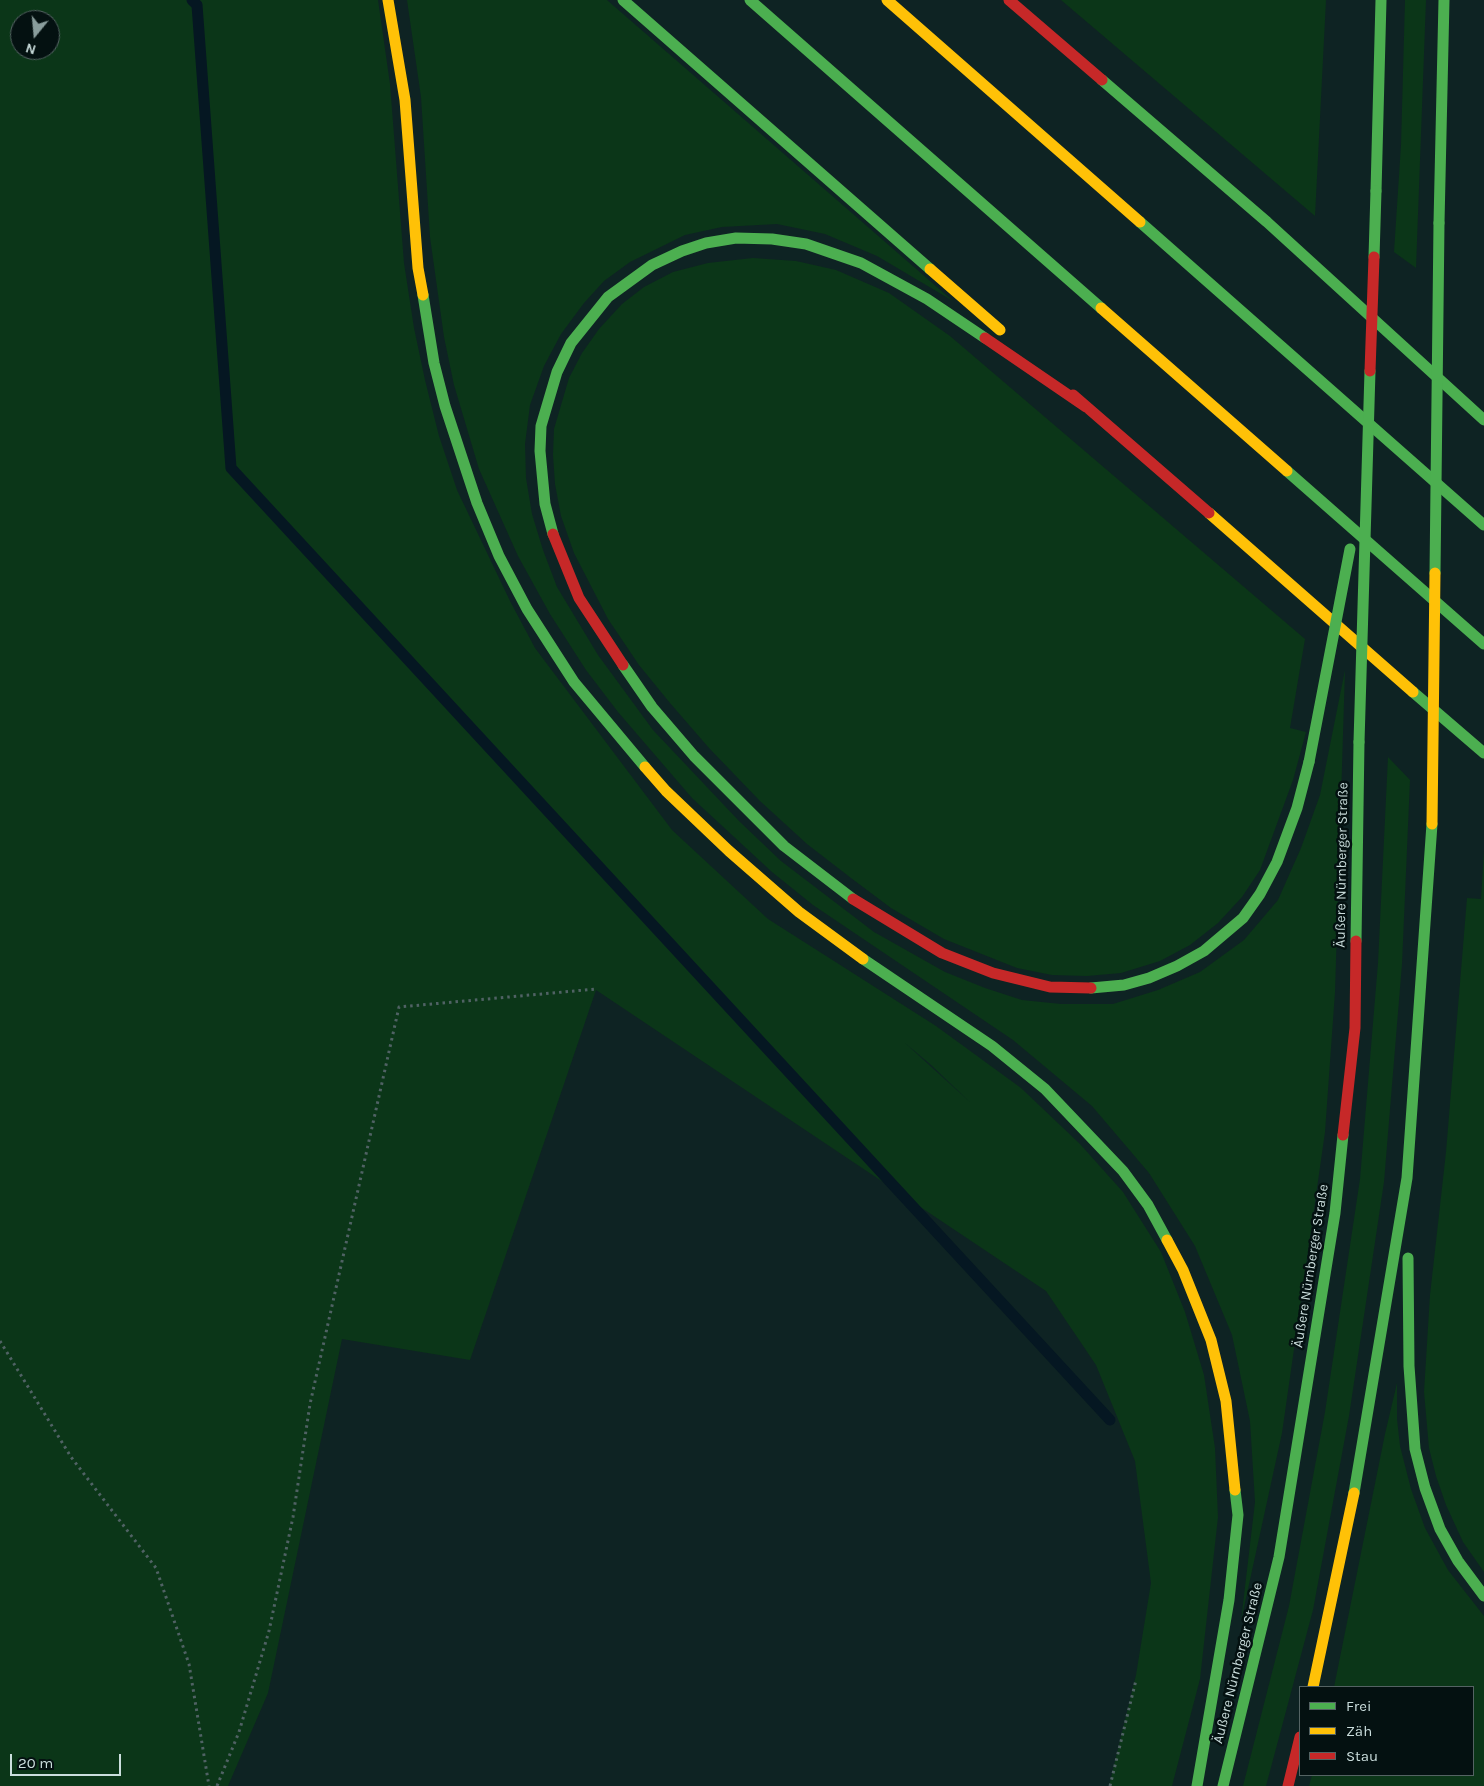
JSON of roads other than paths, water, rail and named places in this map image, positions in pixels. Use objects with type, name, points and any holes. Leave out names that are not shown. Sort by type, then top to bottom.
[{"type":"highway","points":[[388,0],[404,100],[418,268],[434,363],[445,406],[477,503],[527,609],[574,682],[622,741],[666,791],[729,851],[799,912],[872,966],[992,1046],[1045,1089],[1086,1130],[1123,1171],[1148,1205],[1183,1270],[1210,1340],[1226,1401],[1238,1514],[1229,1600],[1197,1786]]},
{"type":"highway","points":[[623,0],[1086,407],[1484,753]]},
{"type":"highway","points":[[750,0],[1484,644]]},
{"type":"highway","points":[[887,0],[1484,525]]},
{"type":"highway","points":[[1009,0],[1268,222],[1484,420]]},
{"type":"highway","points":[[1086,407],[927,299],[861,263],[806,244],[772,239],[736,238],[682,251],[628,281],[603,303],[571,343],[557,372],[541,426],[540,451],[545,504],[550,526],[564,566],[598,629],[652,707],[700,763],[784,846],[865,908],[942,953],[993,973],[1050,987],[1097,988],[1124,985],[1149,978],[1204,952],[1243,918],[1260,894],[1277,862],[1297,808],[1309,762],[1344,589],[1368,439],[1381,0]]},
{"type":"highway","points":[[1444,0],[1439,223],[1432,824],[1424,960],[1407,1178],[1408,1366],[1415,1449],[1425,1488],[1440,1529],[1458,1560],[1484,1596]]},
{"type":"highway","points":[[1462,401],[1484,415]]},
{"type":"highway","name":"Äußere Nürnberger Straße","points":[[1223,1786],[1279,1557],[1335,1213],[1355,1028],[1359,742],[1368,439]]},
{"type":"highway","points":[[1313,1686],[1348,1521],[1407,1178]]},
{"type":"highway","points":[[1288,1786],[1299,1741]]},
{"type":"waterway","points":[[192,0],[197,5],[231,468],[1110,1420]]}]
